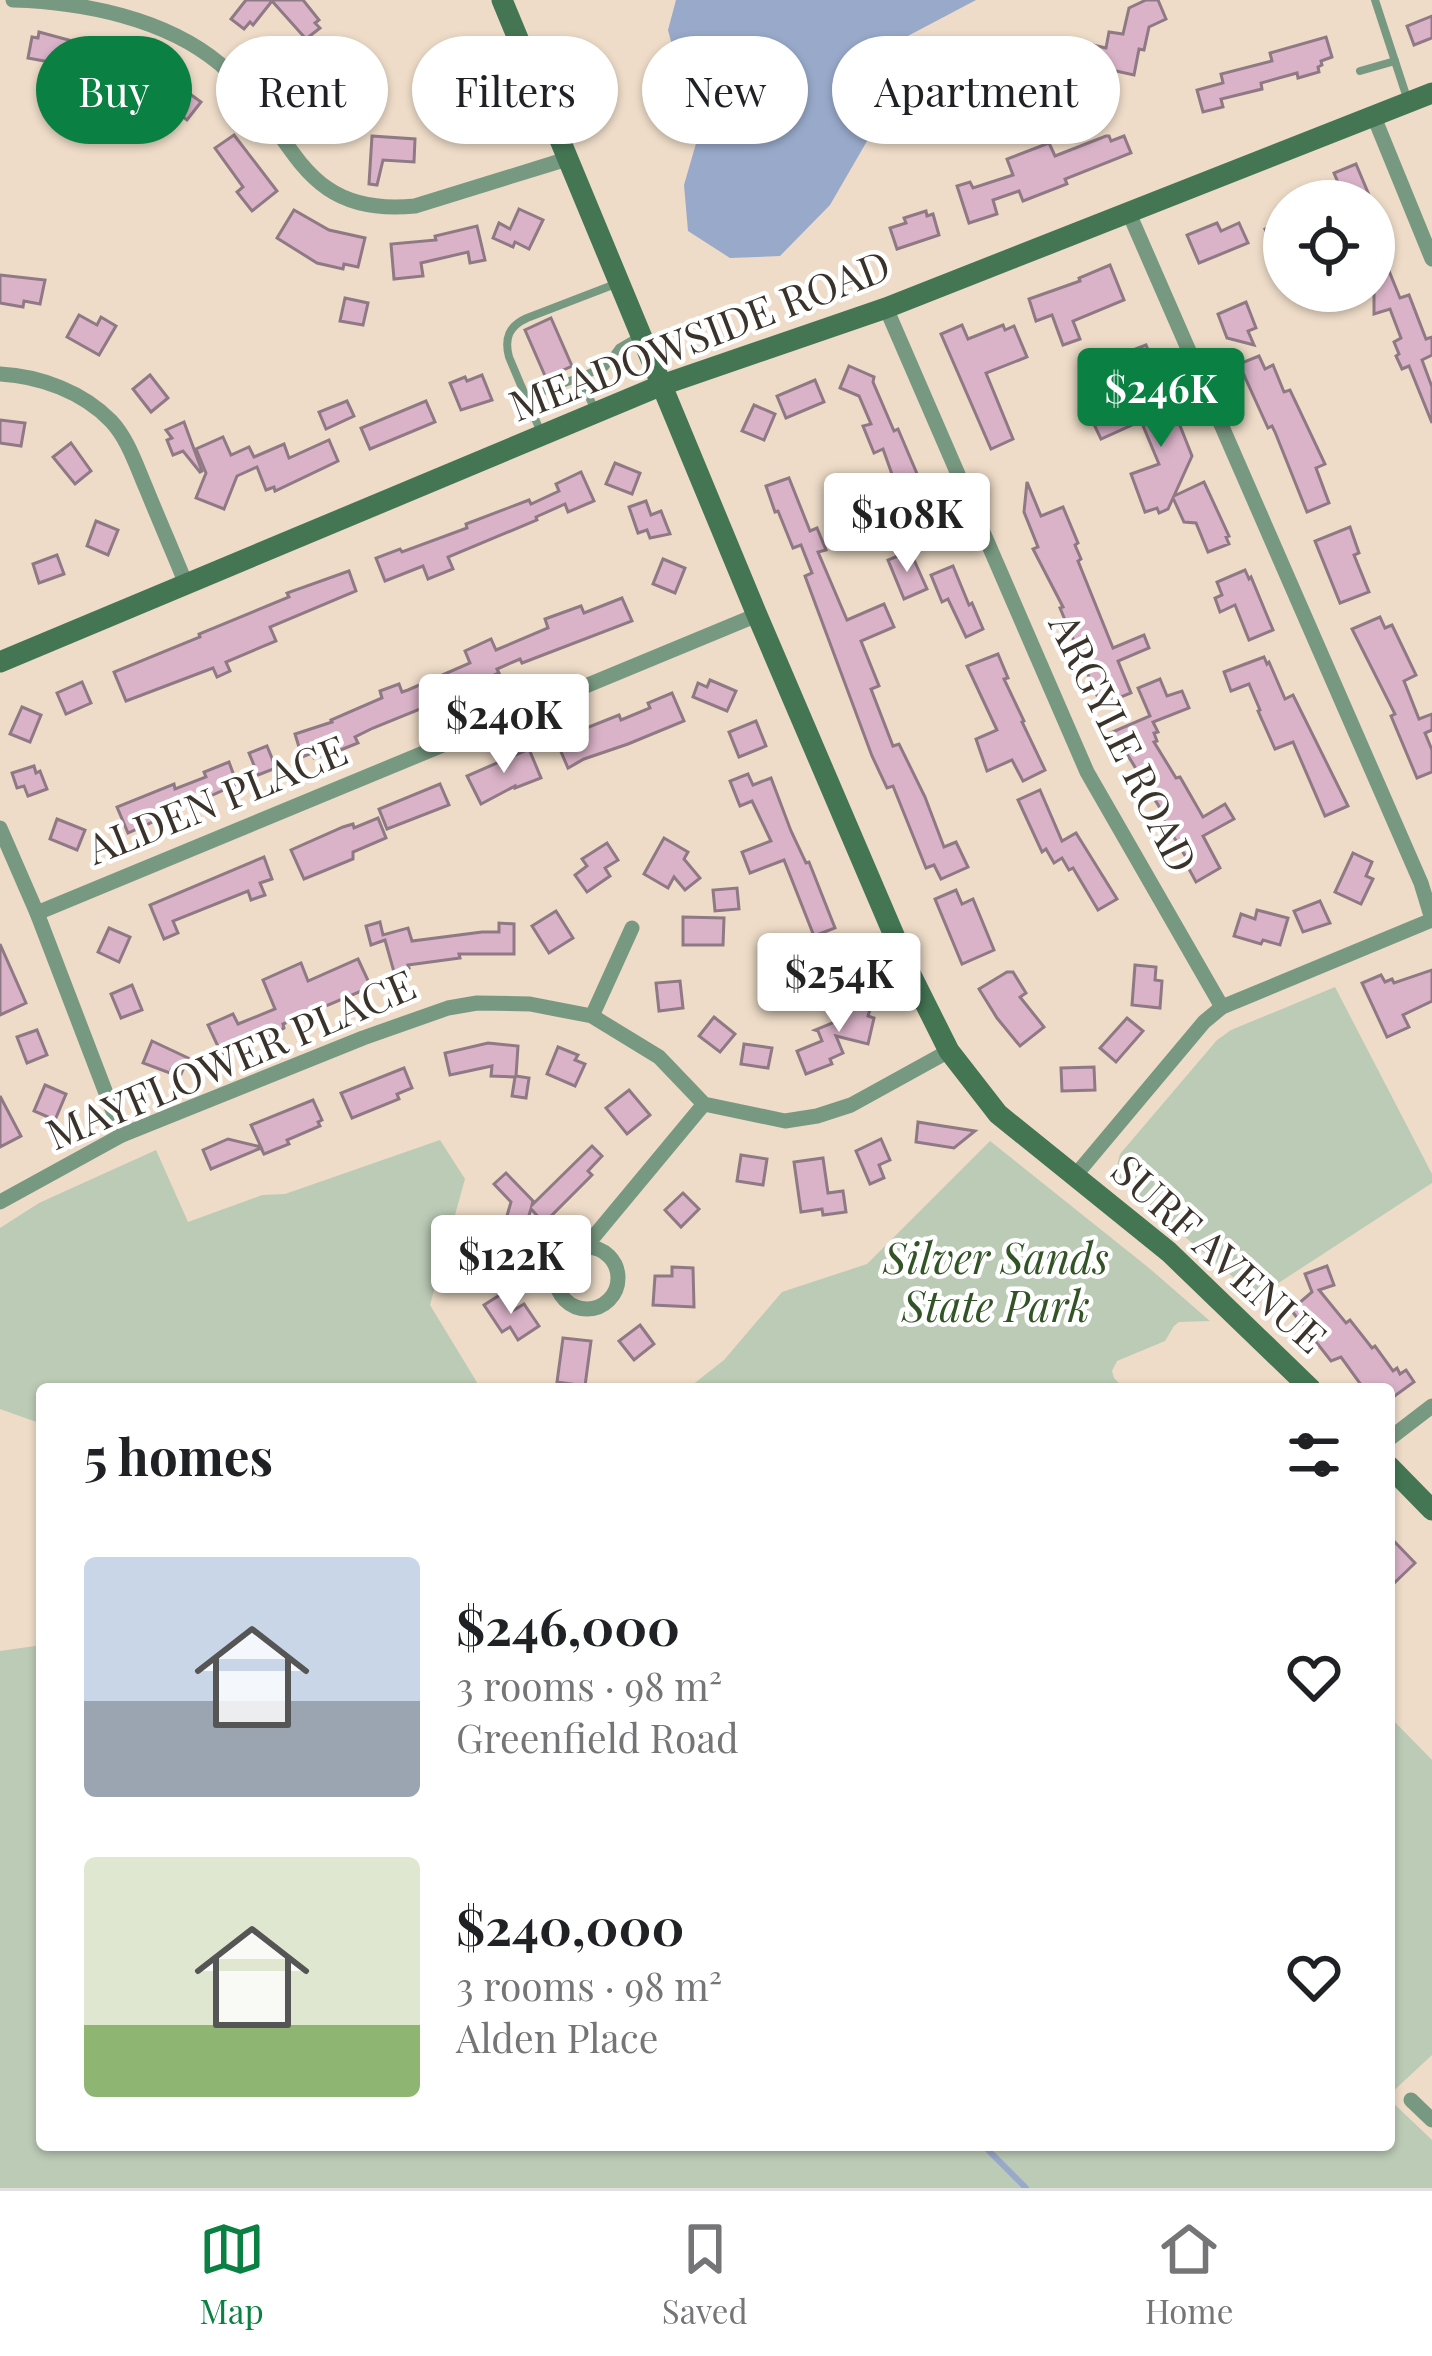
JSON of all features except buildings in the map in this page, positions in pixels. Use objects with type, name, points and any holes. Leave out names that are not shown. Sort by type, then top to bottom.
[{"type":"street","points":[[13,0],[114,14],[198,48],[243,85],[317,181],[334,195],[362,206],[415,206],[567,159]]},
{"type":"street","name":"SURF AVENUE","points":[[502,0],[910,975],[949,1052],[998,1114],[1169,1252],[1305,1383]]},
{"type":"street","name":"MEADOWSIDE ROAD","points":[[0,662],[662,385],[886,308],[1432,93]]},
{"type":"street","points":[[1374,117],[1432,259]]},
{"type":"street","points":[[1074,1178],[1204,1022],[1222,1007],[1432,920],[1421,884],[1128,212]]},
{"type":"street","name":"ARGYLE ROAD","points":[[886,308],[1088,772],[1222,1007]]},
{"type":"street","points":[[0,374],[40,380],[65,390],[112,422],[127,445],[186,584]]},
{"type":"street","name":"ALDEN PLACE","points":[[38,913],[758,615]]},
{"type":"street","points":[[0,828],[38,913],[122,1135]]},
{"type":"street","points":[[592,1016],[632,928]]},
{"type":"street","name":"MAYFLOWER PLACE","points":[[0,1202],[122,1135],[363,1038],[448,1008],[477,1003],[556,1006],[592,1016],[659,1057],[704,1104]]},
{"type":"street","points":[[586,1246],[605,1252],[619,1278],[605,1303],[586,1309],[568,1302],[557,1287],[562,1259],[586,1246],[704,1104],[785,1121],[818,1117],[949,1052]]},
{"type":"street","points":[[1395,1434],[1432,1406]]},
{"type":"street","points":[[1395,1472],[1432,1510]]},
{"type":"street","points":[[1411,2100],[1432,2120]]},
{"type":"lane","points":[[1375,0],[1409,103]]},
{"type":"lane","points":[[1360,71],[1395,61]]},
{"type":"lane","points":[[542,436],[506,345],[509,332],[516,323],[619,283]]},
{"type":"lane","points":[[526,398],[605,367],[619,348],[641,335]]},
{"type":"lane","points":[[580,377],[596,413]]},
{"type":"green space","points":[[1335,987],[1432,1174],[1432,1183],[1257,1297],[1125,1187],[1116,1170],[1120,1154],[1217,1040]]},
{"type":"green space","points":[[440,1140],[465,1179],[430,1305],[477,1383],[36,1383],[36,1422],[0,1409],[0,1228],[39,1203],[156,1150],[188,1222],[262,1195],[285,1194]]},
{"type":"green space","name":"Silver Sands State Park","points":[[990,1141],[1210,1321],[1179,1322],[1165,1341],[1117,1361],[1112,1371],[1119,1383],[695,1383],[724,1360],[782,1292],[867,1264]]},
{"type":"green space","points":[[36,1646],[36,2151],[1395,2151],[1395,2105],[1432,2140],[1432,2188],[0,2188],[0,1651]]},
{"type":"green space","points":[[1395,1722],[1432,1760],[1432,2055],[1395,2089]]},
{"type":"water","points":[[676,0],[976,0],[908,36],[832,36],[832,144],[865,144],[830,205],[780,256],[730,258],[688,231],[684,185],[696,144],[808,144],[808,36],[670,36]]},
{"type":"waterway","points":[[989,2151],[1026,2188]]}]
